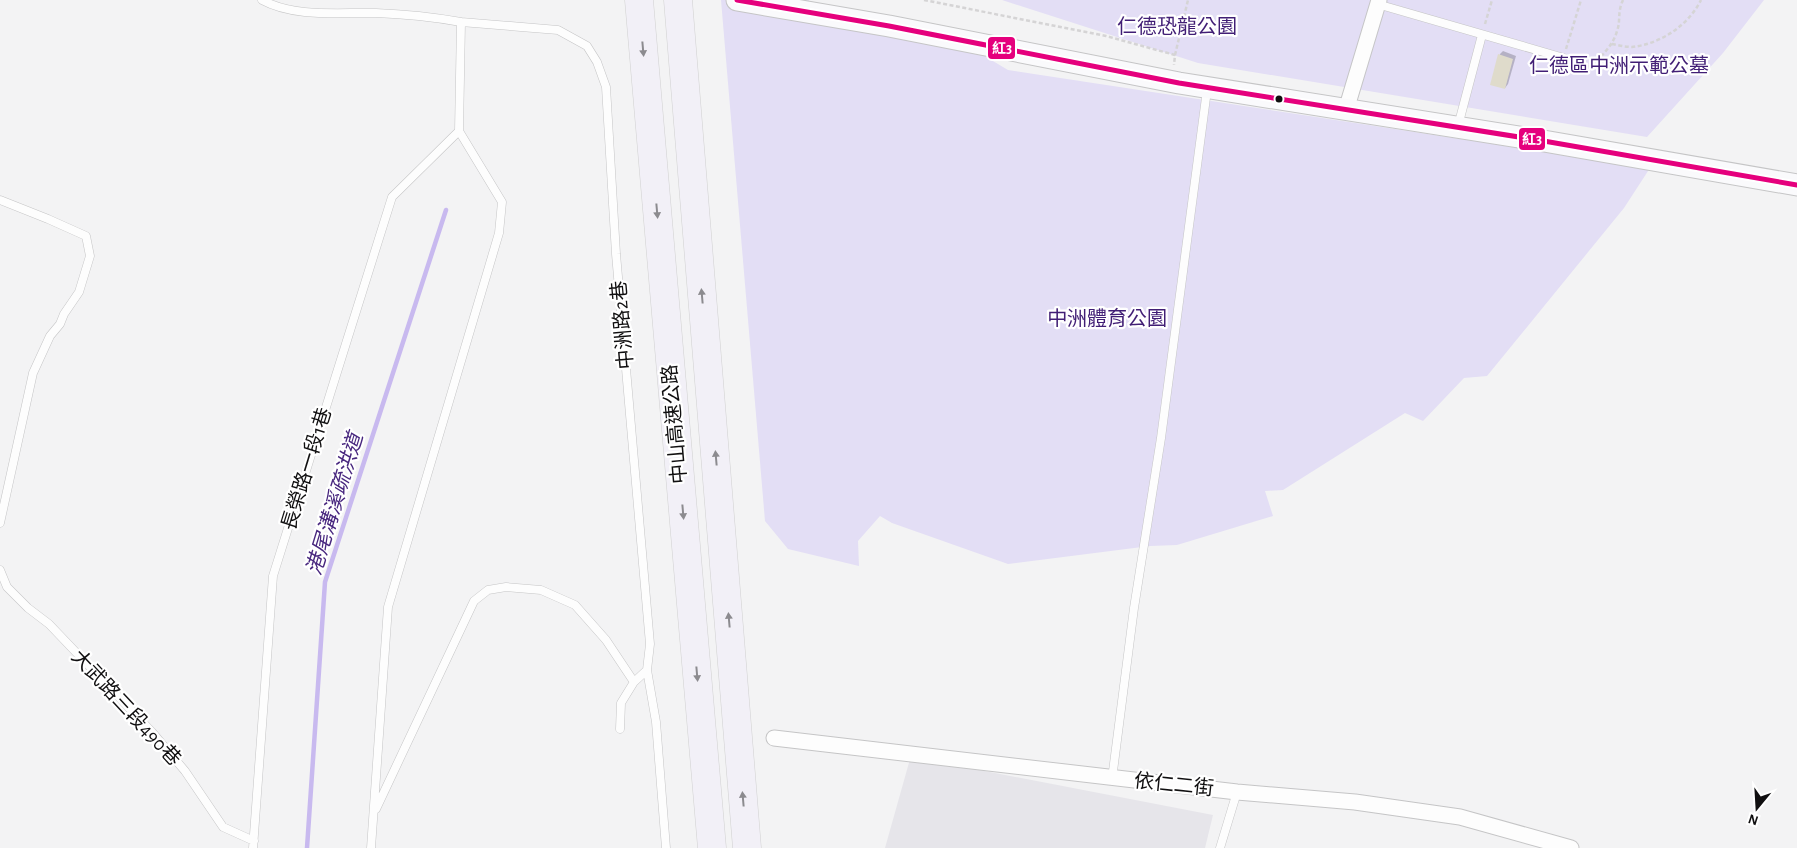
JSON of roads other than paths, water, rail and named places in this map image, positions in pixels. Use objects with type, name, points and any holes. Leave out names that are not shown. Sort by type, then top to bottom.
[{"type":"highway","name":"中山高速公路","points":[[639,0],[712,848]]},
{"type":"highway","name":"中山高速公路","points":[[678,0],[748,848]]},
{"type":"street","points":[[737,0],[889,26],[1127,72],[1179,84],[1207,87],[1797,184]]},
{"type":"street","points":[[1346,110],[1378,2]]},
{"type":"street","name":"依仁二街","points":[[774,738],[1236,792],[1356,802],[1460,817],[1571,848]]},
{"type":"lane","points":[[262,0],[275,7],[327,14],[377,13],[461,22],[459,131],[502,202],[499,233],[388,607],[371,848]]},
{"type":"lane","points":[[1378,2],[1482,35],[1564,58]]},
{"type":"lane","name":"中洲路2巷","points":[[461,22],[558,30],[587,46],[597,62],[606,87],[616,254],[650,644],[647,670],[656,722],[666,848]]},
{"type":"lane","points":[[1458,128],[1482,35]]},
{"type":"lane","points":[[1112,778],[1207,87]]},
{"type":"lane","name":"長榮路一段1巷","points":[[254,845],[273,576],[392,197],[459,131]]},
{"type":"lane","points":[[0,200],[48,218],[86,236],[90,256],[79,292],[50,336],[33,373],[0,523]]},
{"type":"lane","name":"大武路三段490巷","points":[[0,570],[7,587],[28,608],[49,624],[152,732],[184,771],[223,827],[254,845]]},
{"type":"lane","points":[[374,814],[474,601],[488,590],[506,587],[541,590],[575,605],[606,640],[634,682]]},
{"type":"lane","points":[[620,730],[621,703],[634,682],[647,670]]},
{"type":"lane","points":[[1220,848],[1236,792]]},
{"type":"waterway","name":"港尾溝溪疏洪道","points":[[307,848],[325,582],[446,210]]},
{"type":"park label","name":"仁德恐龍公園","points":[[1177,27]]},
{"type":"park label","name":"仁德區中洲示範公墓","points":[[1619,66]]},
{"type":"park label","name":"中洲體育公園","points":[[1107,319]]}]
